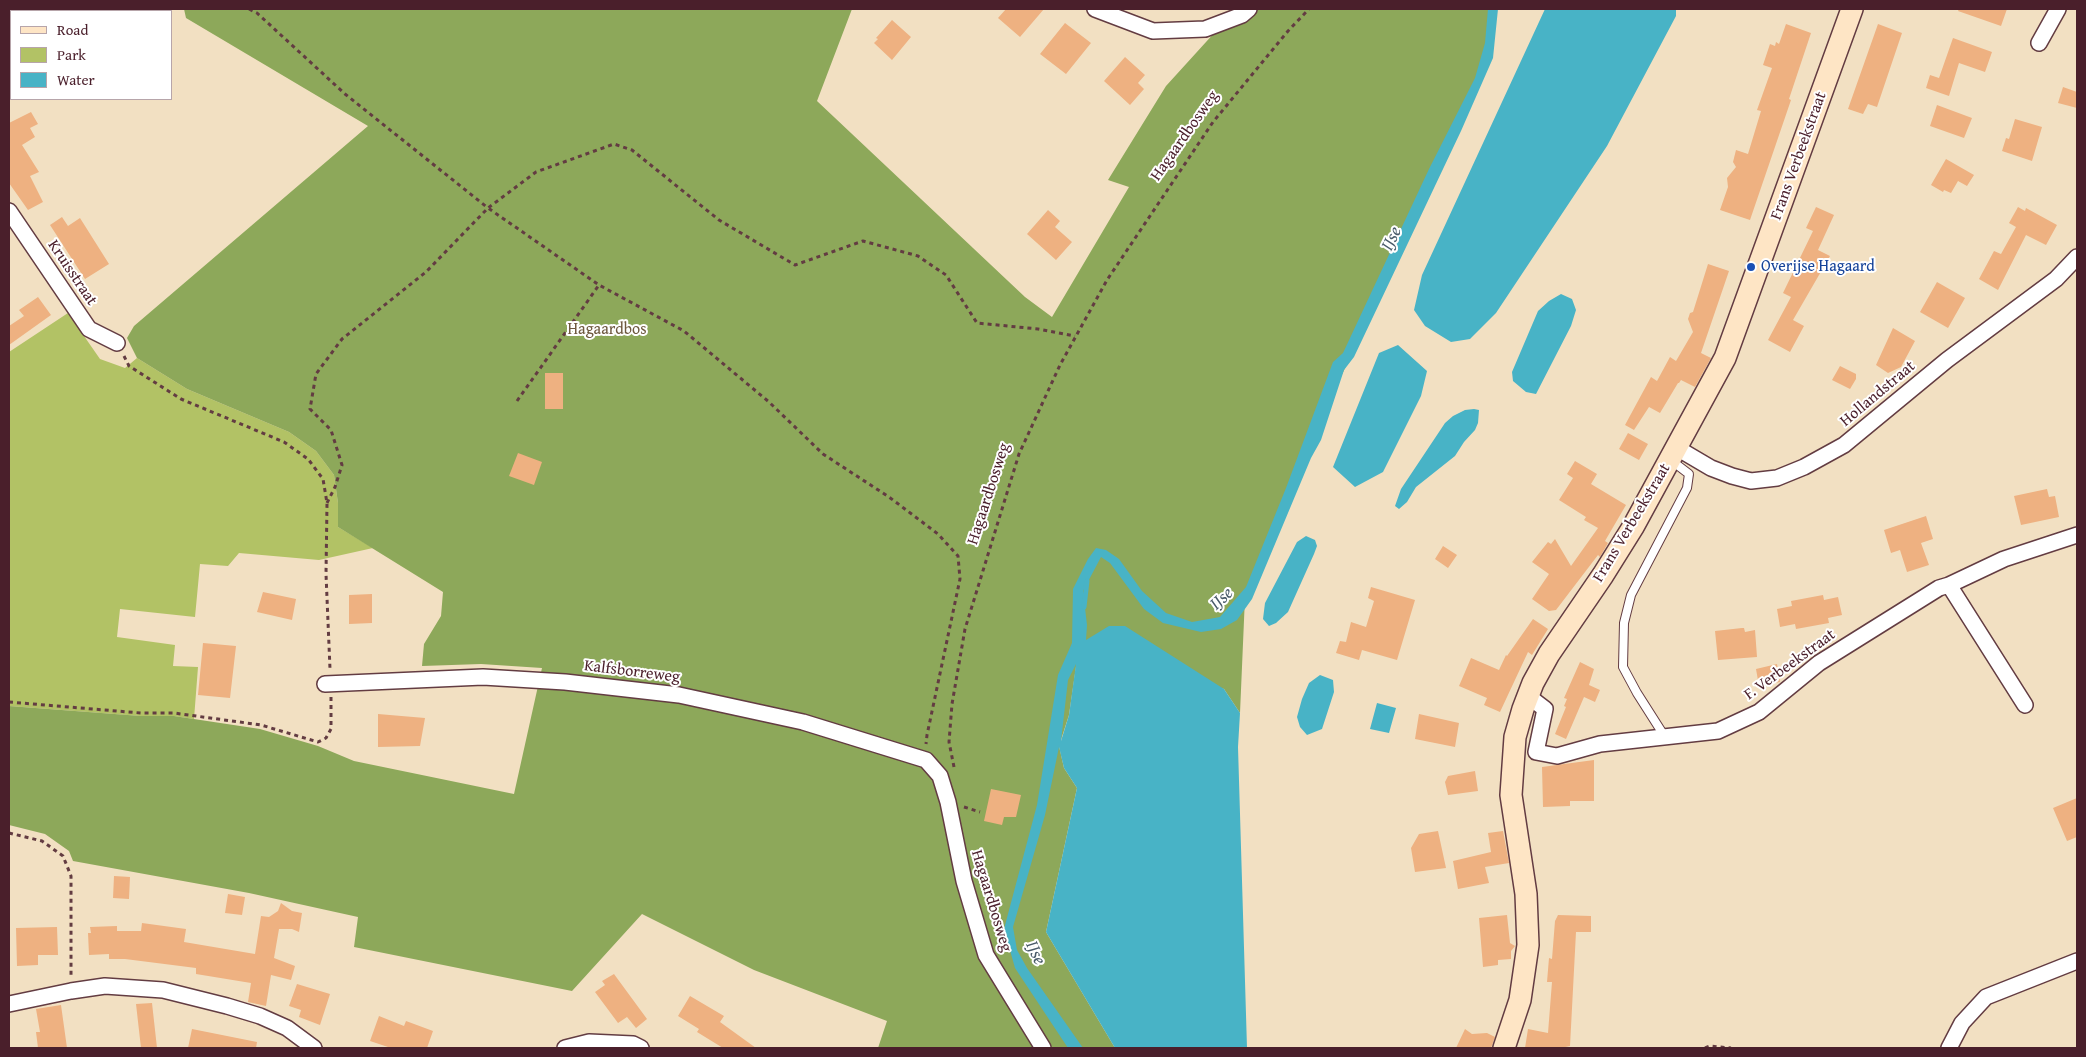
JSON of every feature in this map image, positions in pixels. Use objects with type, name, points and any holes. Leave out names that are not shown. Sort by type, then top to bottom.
[{"type":"main road","name":"Frans Verbeekstraat","points":[[1504,1048],[1520,1000],[1528,945],[1526,894],[1511,795],[1515,736],[1528,696],[1549,654],[1608,567],[1673,454],[1725,358],[1852,9]]},
{"type":"street","points":[[1095,9],[1153,31],[1205,28],[1242,14],[1249,9]]},
{"type":"street","points":[[2039,43],[2058,9]]},
{"type":"street","name":"Kruisstraat","points":[[9,211],[89,329],[117,344]]},
{"type":"street","name":"Hollandstraat","points":[[1673,454],[1750,481],[1777,478],[1804,467],[1844,445],[1946,360],[2056,280],[2077,257]]},
{"type":"street","name":"F. Verbeekstraat","points":[[1528,696],[1545,709],[1536,752],[1557,756],[1600,744],[1718,731],[1759,712],[1819,663],[1939,588],[2004,559],[2077,535]]},
{"type":"street","points":[[1949,585],[2025,706]]},
{"type":"street","name":"Kalfsborreweg","points":[[328,684],[483,677],[565,682],[679,695],[804,722],[926,760]]},
{"type":"street","name":"Hagaardbosweg","points":[[926,760],[940,776],[943,785],[964,880],[986,955],[1043,1048]]},
{"type":"street","points":[[1949,1048],[1962,1023],[1986,997],[2077,961]]},
{"type":"street","points":[[9,1004],[71,990],[105,986],[163,990],[195,997],[273,1021],[298,1034],[314,1048]]},
{"type":"street","points":[[565,1048],[589,1042],[633,1044],[641,1048]]},
{"type":"lane","points":[[1666,737],[1637,693],[1623,667],[1624,623],[1631,595],[1687,488],[1689,474],[1673,454]]},
{"type":"path","name":"Hagaardbosweg","points":[[249,9],[257,13],[359,106],[488,208],[599,285],[684,332],[769,402],[823,454],[889,497],[938,534],[958,556],[960,578],[927,735],[926,760]]},
{"type":"path","name":"Hagaardbosweg","points":[[954,771],[949,742],[952,704],[965,629],[1019,454],[1060,365],[1106,280],[1213,122],[1288,31],[1309,9]]},
{"type":"path","points":[[327,503],[336,487],[342,465],[331,430],[310,409],[316,374],[342,339],[426,272],[488,208],[536,172],[614,144],[632,150],[719,220],[795,265],[863,241],[918,256],[946,275],[977,323],[1038,329],[1076,336]]},
{"type":"path","points":[[517,401],[599,285]]},
{"type":"path","points":[[9,702],[141,713],[174,713],[261,725],[318,742],[326,738],[331,729],[328,684],[326,574],[327,503],[323,479],[308,459],[284,442],[181,399],[129,366],[117,344]]},
{"type":"path","points":[[961,800],[964,815]]},
{"type":"path","points":[[962,806],[980,812]]},
{"type":"path","points":[[9,833],[42,841],[63,856],[71,876],[71,990]]},
{"type":"path","points":[[1705,1048],[1710,1046],[1731,1048]]},
{"type":"green space","name":"Hagaardbos","points":[[184,9],[852,9],[817,101],[1025,297],[1052,317],[1129,187],[1108,180],[1166,86],[1216,31],[1240,9],[1493,9],[1486,64],[1320,422],[1245,597],[1240,713],[1224,689],[1078,653],[1069,715],[1059,746],[1064,768],[1077,788],[1046,932],[1115,1048],[878,1048],[887,1021],[754,970],[642,914],[572,991],[354,947],[358,917],[249,893],[73,861],[69,851],[45,834],[9,825],[9,706],[141,716],[174,716],[260,729],[318,746],[354,761],[514,794],[542,668],[481,664],[422,666],[424,644],[441,616],[443,592],[338,527],[338,503],[334,475],[316,451],[289,432],[187,389],[137,358],[127,338],[134,326],[368,126],[186,18]]},
{"type":"green space","points":[[68,313],[100,359],[125,368],[137,358],[187,389],[289,432],[316,451],[334,475],[338,503],[338,527],[373,548],[319,560],[239,553],[228,566],[200,564],[195,617],[120,609],[117,637],[175,645],[173,666],[198,667],[194,719],[174,716],[141,716],[9,706],[9,352]]},
{"type":"water","points":[[1488,9],[1498,9],[1493,58],[1461,131],[1354,357],[1344,370],[1321,440],[1311,458],[1252,599],[1237,620],[1221,629],[1201,632],[1163,623],[1144,609],[1110,563],[1101,557],[1083,591],[1087,625],[1086,640],[1109,626],[1125,626],[1224,689],[1240,713],[1238,747],[1247,1048],[1115,1048],[1046,932],[1077,788],[1064,768],[1059,747],[1045,815],[1013,927],[1017,950],[1027,968],[1083,1048],[1068,1048],[1015,968],[1004,929],[1037,805],[1058,675],[1072,643],[1073,589],[1088,559],[1096,548],[1106,550],[1119,559],[1142,591],[1166,613],[1192,622],[1220,617],[1246,587],[1286,488],[1333,362],[1343,353],[1429,169],[1475,78],[1485,43]],"holes":[[[1076,664],[1069,715],[1061,741],[1068,680]]]},
{"type":"water","points":[[1545,9],[1676,9],[1676,16],[1607,146],[1496,313],[1470,339],[1451,342],[1425,326],[1414,310],[1422,275]]},
{"type":"water","points":[[1561,294],[1572,299],[1576,310],[1571,326],[1536,394],[1526,392],[1513,381],[1512,372],[1538,311],[1549,301]]},
{"type":"water","points":[[1398,345],[1427,371],[1421,396],[1383,472],[1355,487],[1333,467],[1379,353]]},
{"type":"water","points":[[1465,410],[1479,410],[1478,423],[1475,430],[1455,456],[1416,487],[1407,502],[1399,509],[1395,506],[1401,489],[1445,423],[1453,416]]},
{"type":"water","points":[[1306,536],[1315,540],[1317,546],[1314,554],[1288,612],[1276,623],[1269,626],[1263,619],[1265,603],[1297,542]]},
{"type":"water","points":[[1320,675],[1333,680],[1334,692],[1322,729],[1307,735],[1300,727],[1297,717],[1309,683]]},
{"type":"water","points":[[1377,703],[1396,708],[1389,733],[1370,729]]},
{"type":"building","points":[[1006,9],[1044,9],[1020,37],[998,18]]},
{"type":"building","points":[[1959,9],[2007,9],[2001,26],[1958,11]]},
{"type":"building","points":[[892,20],[911,37],[892,60],[874,43],[878,39],[876,38]]},
{"type":"building","points":[[1065,23],[1091,43],[1066,74],[1040,54]]},
{"type":"building","points":[[1786,24],[1811,33],[1789,99],[1791,100],[1750,220],[1720,210],[1728,187],[1727,178],[1736,167],[1733,162],[1736,150],[1748,154],[1761,111],[1757,110],[1772,68],[1763,65],[1770,44],[1775,46],[1776,42],[1779,44]]},
{"type":"building","points":[[1878,24],[1902,33],[1877,107],[1868,104],[1863,114],[1848,109]]},
{"type":"building","points":[[1953,38],[1992,52],[1985,72],[1959,63],[1949,96],[1926,88],[1930,75],[1939,78]]},
{"type":"building","points":[[1125,57],[1145,75],[1138,83],[1144,89],[1130,105],[1104,81]]},
{"type":"building","points":[[2063,87],[2077,92],[2077,108],[2058,103]]},
{"type":"building","points":[[1937,105],[1972,118],[1964,138],[1930,126]]},
{"type":"building","points":[[31,112],[38,124],[30,128],[35,137],[22,145],[39,172],[30,176],[43,202],[28,210],[9,183],[9,123]]},
{"type":"building","points":[[2015,119],[2042,127],[2032,161],[2002,151],[2006,138],[2009,139]]},
{"type":"building","points":[[1946,159],[1974,175],[1967,186],[1958,181],[1951,193],[1944,190],[1943,192],[1931,185]]},
{"type":"building","points":[[1816,207],[1834,215],[1818,250],[1830,256],[1793,320],[1804,326],[1790,352],[1768,340],[1791,297],[1783,293],[1813,231],[1806,228]]},
{"type":"building","points":[[2018,207],[2025,211],[2026,208],[2057,225],[2046,245],[2026,235],[1998,290],[1979,279],[1994,251],[2001,254],[2016,227],[2009,223]]},
{"type":"building","points":[[1048,210],[1060,221],[1055,227],[1072,242],[1056,260],[1027,234]]},
{"type":"building","points":[[62,217],[68,226],[80,218],[109,264],[85,279],[50,225]]},
{"type":"building","points":[[1708,264],[1729,271],[1701,353],[1711,358],[1695,387],[1681,380],[1660,413],[1649,407],[1634,430],[1625,425],[1651,377],[1657,381],[1670,357],[1676,361],[1693,332],[1688,319],[1690,313],[1693,312]]},
{"type":"building","points":[[1937,282],[1965,298],[1948,328],[1920,312]]},
{"type":"building","points":[[38,297],[51,315],[9,345],[9,326],[24,316],[19,310]]},
{"type":"building","points":[[1893,328],[1915,341],[1901,367],[1888,373],[1876,365]]},
{"type":"building","points":[[1840,366],[1856,374],[1856,379],[1850,389],[1832,380]]},
{"type":"building","points":[[545,373],[563,373],[563,409],[545,409]]},
{"type":"building","points":[[1628,433],[1648,444],[1639,460],[1619,449]]},
{"type":"building","points":[[518,453],[542,462],[534,485],[509,476]]},
{"type":"building","points":[[1575,461],[1597,474],[1591,484],[1626,505],[1605,541],[1608,543],[1600,557],[1598,555],[1556,610],[1549,611],[1532,599],[1549,574],[1532,562],[1548,542],[1551,544],[1555,539],[1571,566],[1598,528],[1584,520],[1586,517],[1559,500],[1573,478],[1567,474]]},
{"type":"building","points":[[2047,489],[2049,497],[2055,496],[2059,517],[2021,525],[2014,496]]},
{"type":"building","points":[[1926,516],[1933,539],[1921,543],[1929,565],[1907,572],[1900,550],[1891,553],[1884,530]]},
{"type":"building","points":[[1443,546],[1457,555],[1448,568],[1435,559]]},
{"type":"building","points":[[1371,587],[1415,600],[1397,660],[1362,650],[1359,660],[1336,653],[1340,641],[1346,642],[1351,622],[1366,627],[1374,601],[1368,598]]},
{"type":"building","points":[[263,592],[296,599],[292,620],[257,612]]},
{"type":"building","points":[[372,594],[372,623],[349,624],[349,595]]},
{"type":"building","points":[[1823,595],[1824,600],[1838,597],[1842,615],[1828,618],[1829,623],[1796,629],[1795,624],[1780,627],[1777,609],[1792,606],[1791,601]]},
{"type":"building","points":[[1533,619],[1548,629],[1532,655],[1528,652],[1500,712],[1484,705],[1487,698],[1459,686],[1471,658],[1499,670],[1506,655]]},
{"type":"building","points":[[1744,628],[1745,632],[1755,630],[1757,657],[1718,660],[1715,631]]},
{"type":"building","points":[[203,643],[236,646],[230,698],[198,695]]},
{"type":"building","points":[[1580,662],[1594,669],[1589,685],[1600,690],[1595,702],[1584,697],[1566,739],[1555,734],[1566,707],[1564,706],[1567,699],[1564,698]]},
{"type":"building","points":[[1777,664],[1780,682],[1759,686],[1756,669]]},
{"type":"building","points":[[378,714],[425,718],[420,746],[378,747]]},
{"type":"building","points":[[1419,714],[1459,723],[1455,747],[1415,739]]},
{"type":"building","points":[[1594,760],[1594,801],[1570,801],[1570,806],[1543,807],[1542,767]]},
{"type":"building","points":[[1475,771],[1478,791],[1448,795],[1445,782],[1448,776]]},
{"type":"building","points":[[991,789],[1021,795],[1016,817],[1004,817],[1002,825],[984,821]]},
{"type":"building","points":[[2077,798],[2077,837],[2067,841],[2053,808]]},
{"type":"building","points":[[1438,831],[1446,868],[1415,872],[1411,848],[1419,834]]},
{"type":"building","points":[[1503,831],[1509,863],[1485,867],[1489,883],[1458,889],[1453,861],[1491,852],[1488,833]]},
{"type":"building","points":[[114,876],[130,877],[129,899],[113,898]]},
{"type":"building","points":[[228,894],[245,897],[242,915],[225,913]]},
{"type":"building","points":[[281,903],[292,911],[302,913],[299,932],[292,929],[279,929],[274,958],[295,966],[291,980],[271,975],[266,1006],[248,1002],[251,983],[196,974],[196,968],[125,959],[109,959],[109,954],[89,955],[88,933],[91,933],[90,927],[117,926],[117,931],[141,931],[142,923],[186,929],[184,942],[255,954],[261,916],[269,917],[278,911]]},
{"type":"building","points":[[1507,915],[1510,943],[1515,946],[1511,951],[1511,959],[1498,960],[1498,965],[1483,967],[1479,918]]},
{"type":"building","points":[[1558,915],[1591,916],[1591,932],[1576,932],[1570,1046],[1561,1048],[1525,1048],[1528,1029],[1548,1033],[1552,982],[1547,982],[1549,958],[1552,959],[1555,921]]},
{"type":"building","points":[[57,927],[58,955],[38,955],[38,965],[17,966],[16,928]]},
{"type":"building","points":[[614,974],[647,1019],[636,1028],[627,1017],[618,1023],[595,992],[605,985],[602,981]]},
{"type":"building","points":[[297,984],[330,994],[320,1025],[299,1017],[301,1010],[289,1006]]},
{"type":"building","points":[[690,996],[724,1016],[720,1022],[756,1048],[723,1048],[697,1032],[699,1029],[678,1016]]},
{"type":"building","points":[[152,1003],[157,1048],[141,1048],[136,1004]]},
{"type":"building","points":[[61,1005],[67,1048],[38,1048],[36,1032],[40,1032],[36,1009]]},
{"type":"building","points":[[379,1016],[404,1026],[406,1021],[433,1031],[427,1048],[391,1048],[370,1041]]},
{"type":"building","points":[[192,1029],[257,1042],[256,1048],[188,1048]]},
{"type":"building","points":[[1465,1029],[1472,1034],[1487,1033],[1495,1037],[1491,1048],[1456,1048]]},
{"type":"waterway","name":"IJse","points":[[1084,607],[1087,581]]},
{"type":"place","name":"Overijse Hagaard","points":[[1751,267]]}]
